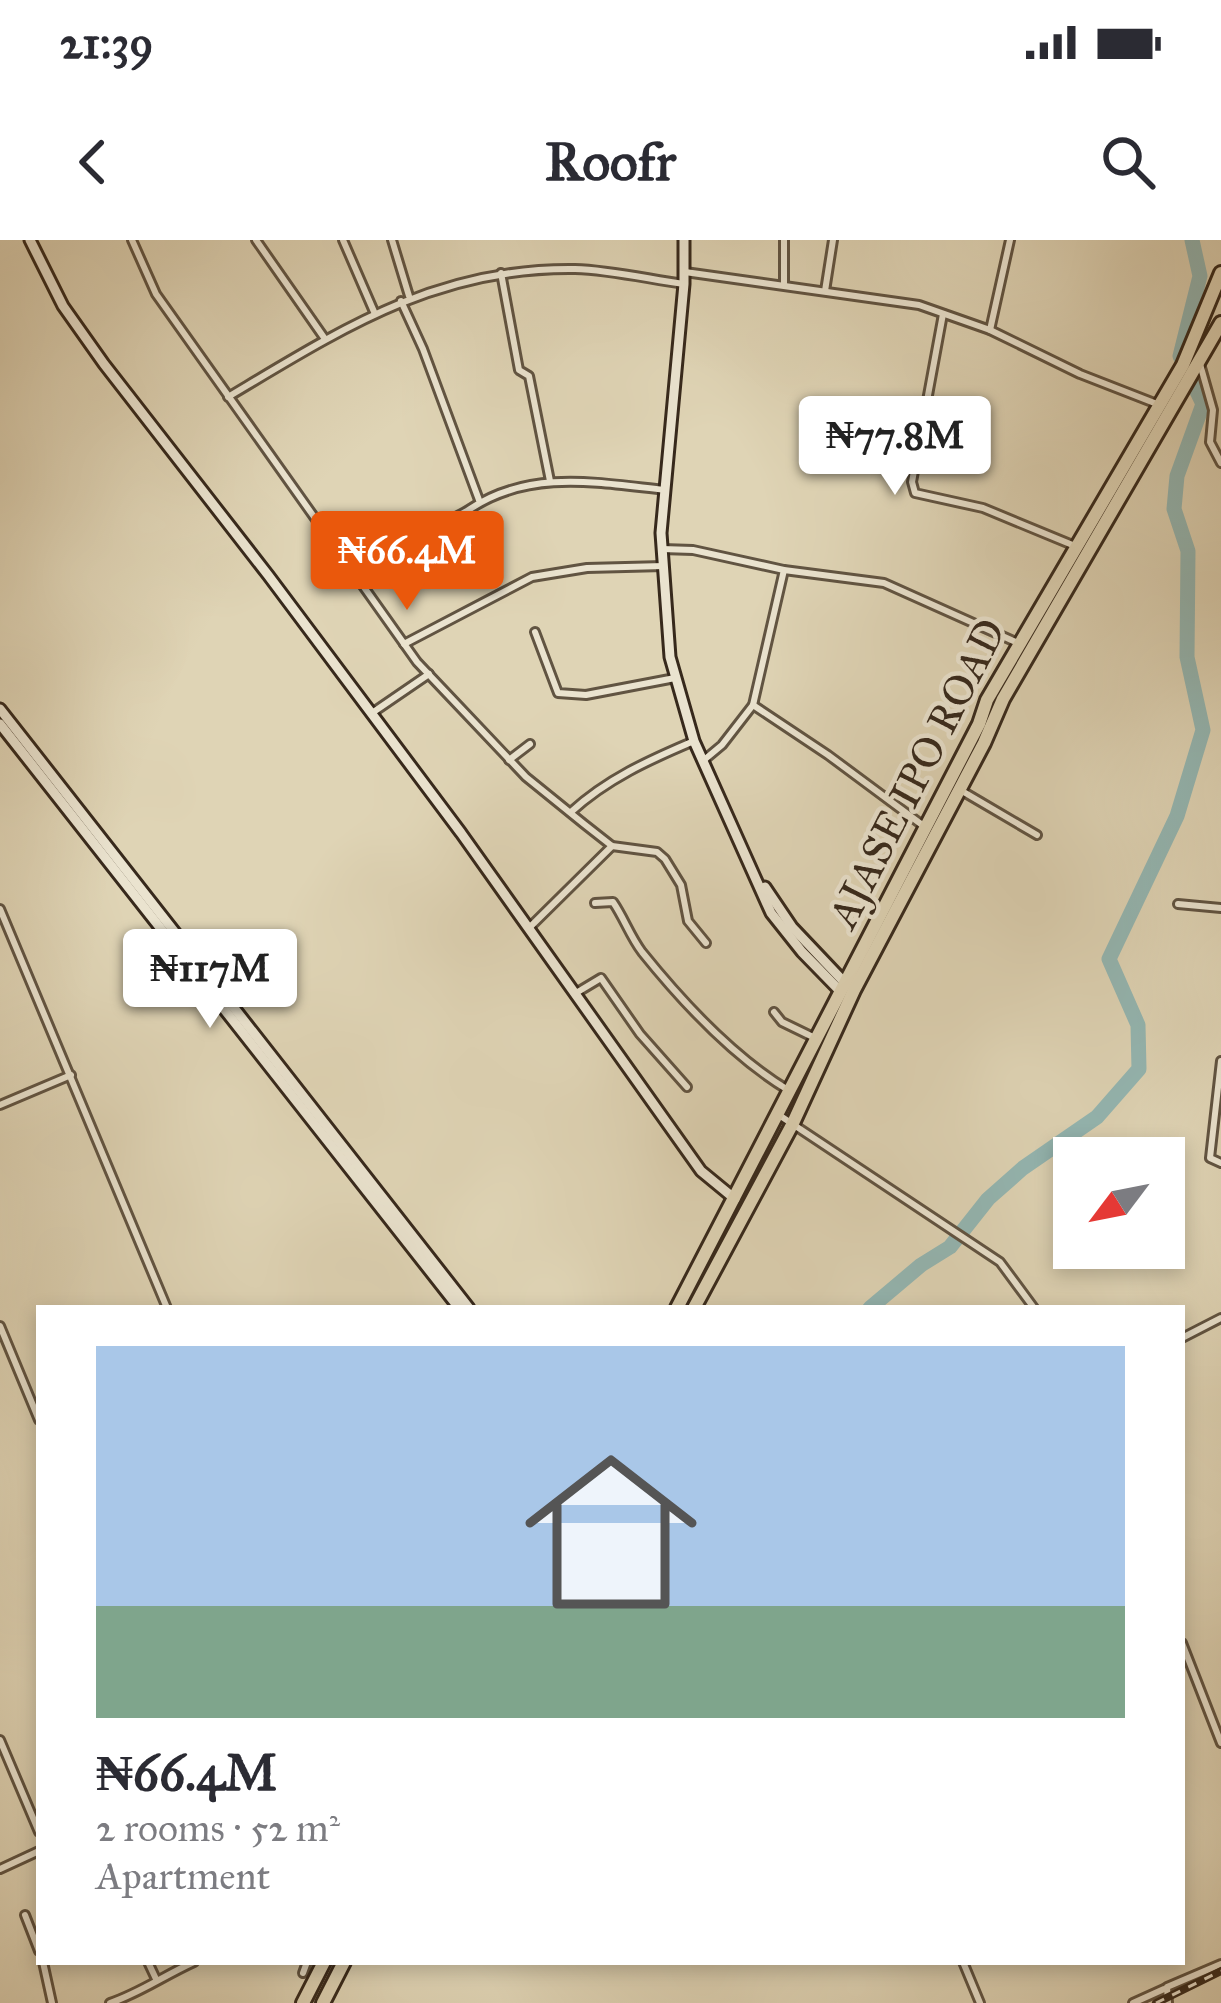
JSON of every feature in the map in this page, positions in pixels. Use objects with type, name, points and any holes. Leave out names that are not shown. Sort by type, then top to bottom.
[{"type":"highway","name":"AJASE IPO ROAD","points":[[696,1305],[793,1124],[847,991],[1018,643],[1062,585],[1183,394],[1221,273]]},
{"type":"highway","name":"AJASE IPO ROAD","points":[[679,1305],[817,1038],[958,789],[1078,547],[1160,405],[1221,323]]},
{"type":"highway","points":[[303,2003],[322,1965]]},
{"type":"highway","points":[[323,2003],[342,1965]]},
{"type":"street","points":[[30,240],[63,306],[104,364],[268,575],[576,993],[701,1172],[735,1199]]},
{"type":"street","points":[[132,240],[156,294],[404,644],[509,760],[612,846],[657,852],[681,884],[688,921],[706,943]]},
{"type":"street","points":[[256,240],[325,339]]},
{"type":"street","points":[[344,240],[375,314]]},
{"type":"street","points":[[392,240],[405,299],[479,500]]},
{"type":"street","points":[[684,240],[685,278],[662,549],[662,588],[675,678],[694,741],[746,857],[793,927],[847,991]]},
{"type":"street","points":[[784,240],[784,284]]},
{"type":"street","points":[[825,291],[833,240]]},
{"type":"street","points":[[990,330],[1010,240]]},
{"type":"street","points":[[228,397],[325,339],[405,299],[501,273],[573,269],[784,284],[919,305],[990,330],[1080,374],[1160,405]]},
{"type":"street","points":[[501,273],[519,370],[529,376],[550,481]]},
{"type":"street","points":[[943,314],[912,482],[915,493],[983,508],[1078,547]]},
{"type":"street","points":[[1192,365],[1213,410],[1210,442],[1221,464]]},
{"type":"street","points":[[420,536],[503,489],[550,481],[666,490]]},
{"type":"street","points":[[662,549],[884,583],[1018,643]]},
{"type":"street","points":[[404,644],[532,577],[587,568],[664,566]]},
{"type":"street","points":[[704,760],[722,745],[752,705],[784,570]]},
{"type":"street","points":[[535,632],[559,693],[586,694],[675,678]]},
{"type":"street","points":[[369,715],[429,674]]},
{"type":"street","points":[[752,705],[925,827]]},
{"type":"street","points":[[0,710],[468,1305]]},
{"type":"street","points":[[0,724],[457,1305]]},
{"type":"street","points":[[571,812],[640,764],[694,741]]},
{"type":"street","points":[[509,760],[530,744]]},
{"type":"street","points":[[958,789],[1037,835]]},
{"type":"street","points":[[528,929],[612,846]]},
{"type":"street","points":[[595,903],[613,902],[642,951],[742,1059],[791,1092]]},
{"type":"street","points":[[1178,904],[1221,908]]},
{"type":"street","points":[[0,909],[166,1305]]},
{"type":"street","points":[[576,993],[601,978],[640,1034],[687,1087]]},
{"type":"street","points":[[774,1012],[793,1028],[817,1038]]},
{"type":"street","points":[[1221,1061],[1210,1158],[1221,1163]]},
{"type":"street","points":[[0,1105],[70,1075]]},
{"type":"street","points":[[779,1115],[969,1238],[1000,1262],[1032,1305]]},
{"type":"street","points":[[1185,1336],[1221,1318]]},
{"type":"street","points":[[0,1326],[36,1413]]},
{"type":"street","points":[[1185,1651],[1221,1742]]},
{"type":"street","points":[[0,1740],[36,1825]]},
{"type":"street","points":[[0,1869],[36,1853]]},
{"type":"street","points":[[25,1915],[36,1943]]},
{"type":"street","points":[[1133,2003],[1221,1964]]},
{"type":"street","points":[[44,1965],[52,2003]]},
{"type":"street","points":[[149,1965],[156,1979]]},
{"type":"street","points":[[110,2003],[136,1999],[156,1979],[187,1965]]},
{"type":"street","points":[[302,1972],[306,1965]]},
{"type":"street","points":[[964,1965],[980,2003]]},
{"type":"street","points":[[1167,1987],[1168,2003]]},
{"type":"waterway","points":[[874,1305],[950,1247],[988,1199],[1023,1168],[1097,1117],[1139,1069],[1138,1025],[1109,959],[1177,816],[1203,730],[1187,657],[1188,551],[1174,509],[1177,476],[1203,404],[1180,356],[1200,276],[1192,240]]},
{"type":"railway","points":[[1156,2003],[1221,1971]]}]
